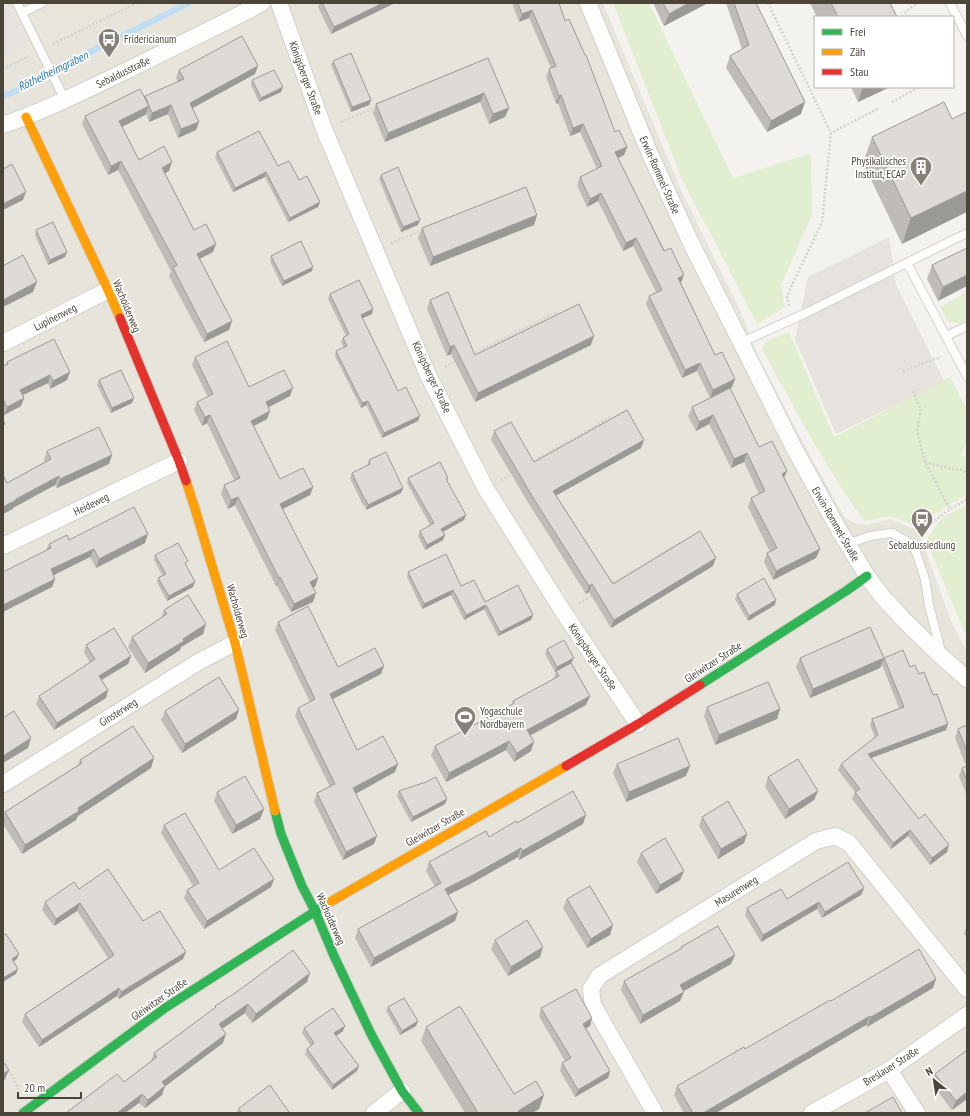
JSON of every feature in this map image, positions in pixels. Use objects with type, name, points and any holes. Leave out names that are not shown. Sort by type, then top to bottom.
[{"type":"street","name":"Sebaldusstraße","points":[[3,124],[26,117],[62,94],[229,21],[262,3]]},
{"type":"street","name":"Königsberger Straße","points":[[279,3],[324,129],[428,374],[486,489],[564,613],[638,724]]},
{"type":"street","name":"Erwin-Rommel-Straße","points":[[588,3],[616,73],[673,206],[740,343],[795,450],[848,544],[867,576],[881,595],[942,657],[967,678]]},
{"type":"street","name":"Wacholderweg","points":[[26,117],[108,290],[179,461],[196,512],[235,643],[270,795],[281,834],[302,886],[315,911],[334,956],[371,1034],[402,1091],[419,1113]]},
{"type":"street","name":"Lupinenweg","points":[[3,343],[108,290]]},
{"type":"street","name":"Heideweg","points":[[3,546],[179,461]]},
{"type":"street","name":"Gleiwitzer Straße","points":[[26,1111],[165,1008],[315,911],[638,724],[867,576]]},
{"type":"street","name":"Ginsterweg","points":[[3,784],[200,661],[235,643]]},
{"type":"street","name":"Masurenweg","points":[[655,1113],[593,1005],[591,989],[599,976],[816,841],[835,836],[849,843],[967,989]]},
{"type":"street","name":"Breslauer Straße","points":[[812,1113],[889,1070],[967,1016]]},
{"type":"street","points":[[889,1070],[917,1113]]},
{"type":"street","points":[[374,1113],[402,1091]]},
{"type":"lane","points":[[17,3],[62,94]]},
{"type":"lane","points":[[22,13],[42,3]]},
{"type":"lane","points":[[950,3],[967,36]]},
{"type":"lane","points":[[740,343],[790,321],[967,233]]},
{"type":"lane","points":[[907,263],[967,376]]},
{"type":"lane","points":[[946,336],[967,326]]},
{"type":"lane","points":[[848,544],[870,536],[892,533],[908,542],[916,552],[925,579],[929,605],[942,657]]},
{"type":"path","points":[[3,69],[42,53],[137,3]]},
{"type":"path","points":[[768,3],[831,133],[822,222],[787,296],[790,321]]},
{"type":"path","points":[[904,16],[910,8],[918,3]]},
{"type":"path","points":[[892,102],[917,88]]},
{"type":"path","points":[[324,129],[381,105]]},
{"type":"path","points":[[831,133],[879,108]]},
{"type":"path","points":[[376,249],[426,229]]},
{"type":"path","points":[[472,354],[558,312]]},
{"type":"path","points":[[904,370],[954,352]]},
{"type":"path","points":[[428,374],[457,361]]},
{"type":"path","points":[[913,391],[922,410],[917,430],[925,462],[950,509]]},
{"type":"path","points":[[526,466],[612,417]]},
{"type":"path","points":[[925,462],[961,470],[967,473]]},
{"type":"path","points":[[486,489],[519,470]]},
{"type":"path","points":[[908,542],[950,509],[967,499]]},
{"type":"path","points":[[603,588],[683,540]]},
{"type":"path","points":[[564,613],[597,592]]},
{"type":"path","points":[[3,1060],[26,1111]]},
{"type":"shaded area","points":[[3,3],[129,3],[3,65]]},
{"type":"shaded area","points":[[3,3],[9,3],[30,45],[3,58]]},
{"type":"shaded area","points":[[129,3],[603,3],[680,188],[741,312],[756,352],[845,518],[854,523],[867,525],[890,519],[918,530],[951,621],[967,651],[967,1113],[3,1113],[3,65]]},
{"type":"shaded area","points":[[889,237],[896,285],[944,381],[836,434],[795,339],[808,277]]},
{"type":"green space","points":[[613,3],[649,3],[733,178],[811,153],[812,215],[781,285],[785,307],[757,324],[682,179]]},
{"type":"green space","points":[[967,292],[967,319],[959,323],[948,322],[940,307]]},
{"type":"green space","points":[[789,332],[834,437],[950,377],[967,410],[967,440],[961,454],[967,458],[967,494],[916,526],[890,516],[864,521],[836,480],[762,349],[766,341]]},
{"type":"green space","points":[[967,505],[967,638],[926,540],[943,517]]},
{"type":"building","points":[[322,3],[383,3],[334,27]]},
{"type":"building","points":[[518,3],[559,3],[565,21],[569,19],[586,55],[615,132],[619,130],[627,147],[615,152],[664,251],[671,248],[684,275],[678,278],[715,355],[722,352],[735,379],[713,390],[700,363],[685,370],[649,296],[662,290],[636,238],[626,243],[601,193],[590,199],[580,177],[602,166],[583,124],[573,128],[561,95],[559,96],[549,69],[556,66],[532,10],[522,14]]},
{"type":"building","points":[[663,3],[689,3],[669,14]]},
{"type":"building","points":[[734,3],[756,3],[805,102],[771,121],[730,56],[749,45]]},
{"type":"building","points":[[831,3],[890,3],[896,16],[838,16]]},
{"type":"building","points":[[242,36],[258,66],[190,103],[199,122],[181,129],[171,105],[152,113],[145,96],[184,79],[179,70]]},
{"type":"building","points":[[351,53],[371,100],[352,107],[333,61]]},
{"type":"building","points":[[488,58],[509,108],[493,114],[484,93],[388,133],[376,104]]},
{"type":"building","points":[[274,70],[283,87],[261,98],[252,80]]},
{"type":"building","points":[[140,89],[149,106],[119,121],[139,160],[164,146],[172,162],[162,168],[194,230],[206,224],[216,244],[197,254],[232,321],[207,334],[173,268],[177,265],[121,161],[111,166],[85,116]]},
{"type":"building","points":[[944,102],[952,119],[967,112],[967,191],[911,218],[872,137]]},
{"type":"building","points":[[259,131],[278,166],[289,161],[299,180],[307,176],[320,202],[290,218],[266,172],[235,188],[217,152]]},
{"type":"building","points":[[12,164],[26,192],[3,204],[3,169]]},
{"type":"building","points":[[398,167],[420,220],[403,227],[381,175]]},
{"type":"building","points":[[526,187],[537,215],[433,257],[422,228]]},
{"type":"building","points":[[53,222],[67,252],[50,260],[36,230]]},
{"type":"building","points":[[301,241],[313,267],[284,281],[271,256]]},
{"type":"building","points":[[967,248],[967,275],[943,287],[932,265]]},
{"type":"building","points":[[23,255],[37,282],[3,300],[3,266]]},
{"type":"building","points":[[359,280],[373,309],[361,315],[398,391],[406,387],[420,416],[384,433],[368,401],[362,403],[336,351],[347,346],[343,338],[349,334],[330,294]]},
{"type":"building","points":[[448,292],[475,355],[579,304],[594,336],[478,393],[454,345],[450,347],[430,300]]},
{"type":"building","points":[[54,339],[70,372],[53,381],[50,375],[20,390],[24,398],[7,407],[3,399],[3,366],[8,364],[7,362]]},
{"type":"building","points":[[227,341],[249,387],[284,370],[293,388],[266,402],[270,411],[251,421],[280,479],[303,468],[313,487],[280,504],[318,578],[310,582],[316,593],[294,604],[280,577],[279,578],[238,497],[231,500],[224,485],[240,478],[210,415],[205,417],[197,402],[213,394],[195,357]]},
{"type":"building","points":[[121,370],[134,398],[112,408],[99,380]]},
{"type":"building","points":[[730,388],[759,447],[772,441],[787,471],[782,474],[820,549],[776,571],[767,553],[777,548],[751,498],[765,491],[747,453],[734,459],[713,415],[699,422],[692,407]]},
{"type":"building","points":[[627,410],[644,440],[553,491],[613,584],[700,531],[716,558],[614,620],[592,584],[589,586],[532,496],[494,431],[511,422],[534,462]]},
{"type":"building","points":[[99,427],[112,455],[60,479],[59,476],[3,507],[3,475],[7,483],[51,459],[47,451]]},
{"type":"building","points":[[386,452],[403,488],[368,505],[352,473],[370,464],[369,460]]},
{"type":"building","points":[[440,462],[448,478],[446,479],[466,515],[441,529],[445,535],[427,545],[420,531],[434,523],[408,478]]},
{"type":"building","points":[[134,507],[148,534],[99,559],[94,549],[51,569],[55,579],[3,605],[3,572],[51,548],[49,544],[67,535],[69,540]]},
{"type":"building","points":[[178,543],[188,561],[185,563],[195,582],[169,596],[158,578],[166,574],[155,555]]},
{"type":"building","points":[[446,554],[461,586],[474,580],[485,602],[518,585],[533,615],[500,632],[486,605],[466,615],[453,590],[424,604],[408,572]]},
{"type":"building","points":[[764,578],[776,600],[749,616],[737,594]]},
{"type":"building","points":[[188,595],[206,624],[183,639],[184,641],[148,663],[132,637],[167,614],[164,610]]},
{"type":"building","points":[[308,606],[338,667],[375,648],[384,666],[330,694],[357,750],[383,736],[398,764],[353,788],[377,836],[346,852],[317,793],[335,784],[298,708],[315,699],[278,622]]},
{"type":"building","points":[[870,627],[884,658],[813,689],[800,658]]},
{"type":"building","points":[[114,628],[131,656],[99,676],[108,690],[57,723],[39,696],[95,659],[86,645]]},
{"type":"building","points":[[564,640],[574,658],[557,667],[547,649]]},
{"type":"building","points":[[903,650],[910,667],[915,665],[919,674],[924,672],[933,695],[937,694],[948,724],[868,754],[919,819],[925,814],[949,845],[932,858],[910,830],[893,843],[855,792],[860,789],[841,764],[878,735],[872,719],[904,707],[884,658]]},
{"type":"building","points":[[571,663],[590,696],[527,730],[534,742],[517,753],[509,741],[449,773],[435,746],[514,703],[513,701],[559,676],[556,671]]},
{"type":"building","points":[[219,677],[239,710],[185,744],[165,711]]},
{"type":"building","points":[[768,682],[780,709],[719,735],[707,707]]},
{"type":"building","points":[[14,711],[31,738],[3,756],[3,718]]},
{"type":"building","points":[[967,725],[967,751],[958,729]]},
{"type":"building","points":[[133,726],[154,758],[78,808],[79,811],[25,845],[5,812],[82,763],[80,760]]},
{"type":"building","points":[[678,738],[690,766],[629,792],[617,764]]},
{"type":"building","points":[[798,759],[818,791],[789,809],[768,777]]},
{"type":"building","points":[[967,766],[967,780],[962,768]]},
{"type":"building","points":[[245,776],[264,809],[236,825],[217,792]]},
{"type":"building","points":[[436,777],[447,799],[413,817],[399,791]]},
{"type":"building","points":[[573,791],[586,815],[522,851],[521,848],[445,889],[458,912],[374,958],[358,929],[441,883],[429,862],[486,831],[489,837]]},
{"type":"building","points":[[728,801],[747,834],[721,849],[702,817]]},
{"type":"building","points":[[185,813],[219,870],[254,848],[274,879],[207,921],[187,890],[199,883],[164,825]]},
{"type":"building","points":[[665,838],[684,871],[660,885],[641,853]]},
{"type":"building","points":[[848,862],[864,888],[825,912],[819,902],[763,935],[747,908],[781,889],[787,899]]},
{"type":"building","points":[[108,869],[143,921],[160,911],[186,952],[121,992],[119,988],[42,1040],[25,1014],[114,955],[80,903],[56,919],[45,902],[74,882],[79,889]]},
{"type":"building","points":[[590,886],[613,925],[591,939],[567,899]]},
{"type":"building","points":[[527,920],[543,947],[511,967],[495,940]]},
{"type":"building","points":[[718,926],[735,955],[680,985],[684,992],[643,1015],[624,981]]},
{"type":"building","points":[[6,934],[19,954],[12,959],[18,969],[3,978],[3,935]]},
{"type":"building","points":[[919,949],[936,979],[703,1113],[693,1113],[677,1086],[744,1047],[745,1049],[830,1000],[831,1001]]},
{"type":"building","points":[[293,950],[310,973],[256,1014],[248,1004],[219,1024],[226,1034],[162,1082],[165,1086],[148,1100],[142,1094],[117,1113],[66,1113],[117,1074],[124,1082],[157,1057],[154,1053],[216,1007],[215,1006],[238,991]]},
{"type":"building","points":[[576,989],[592,1018],[583,1024],[610,1071],[578,1090],[562,1063],[571,1058],[541,1008]]},
{"type":"building","points":[[404,998],[418,1021],[402,1031],[388,1007]]},
{"type":"building","points":[[460,1006],[514,1094],[536,1081],[544,1095],[518,1111],[519,1113],[478,1113],[426,1027]]},
{"type":"building","points":[[333,1008],[345,1026],[334,1033],[359,1066],[333,1085],[307,1049],[314,1043],[304,1028]]},
{"type":"building","points":[[967,1050],[967,1092],[956,1101],[935,1074]]},
{"type":"building","points":[[3,1062],[9,1070],[3,1074]]},
{"type":"building","points":[[270,1085],[289,1112],[288,1113],[242,1113],[238,1109]]},
{"type":"building","points":[[893,1097],[902,1113],[865,1113]]},
{"type":"waterway","name":"Röthelheimgraben","points":[[3,96],[19,90],[40,77],[189,3]]},
{"type":"traffic: fast","points":[[700,685],[867,576]]},
{"type":"traffic: fast","points":[[275,811],[281,834],[302,886],[315,911],[334,956],[371,1034],[402,1091],[419,1113]]},
{"type":"traffic: fast","points":[[23,1113],[165,1008],[325,905]]},
{"type":"traffic: slow","points":[[26,117],[120,318]]},
{"type":"traffic: slow","points":[[186,481],[235,643],[275,811]]},
{"type":"traffic: slow","points":[[325,905],[566,766]]},
{"type":"traffic: jam","points":[[120,318],[186,481]]},
{"type":"traffic: jam","points":[[566,766],[638,724],[700,685]]},
{"type":"place","name":"Fridericianum","points":[[109,58]]},
{"type":"place","name":"Physikalisches Institut, ECAP","points":[[921,186]]},
{"type":"place","name":"Sebaldussiedlung","points":[[922,538]]},
{"type":"place","name":"Yogaschule Nordbayern","points":[[465,736]]}]
